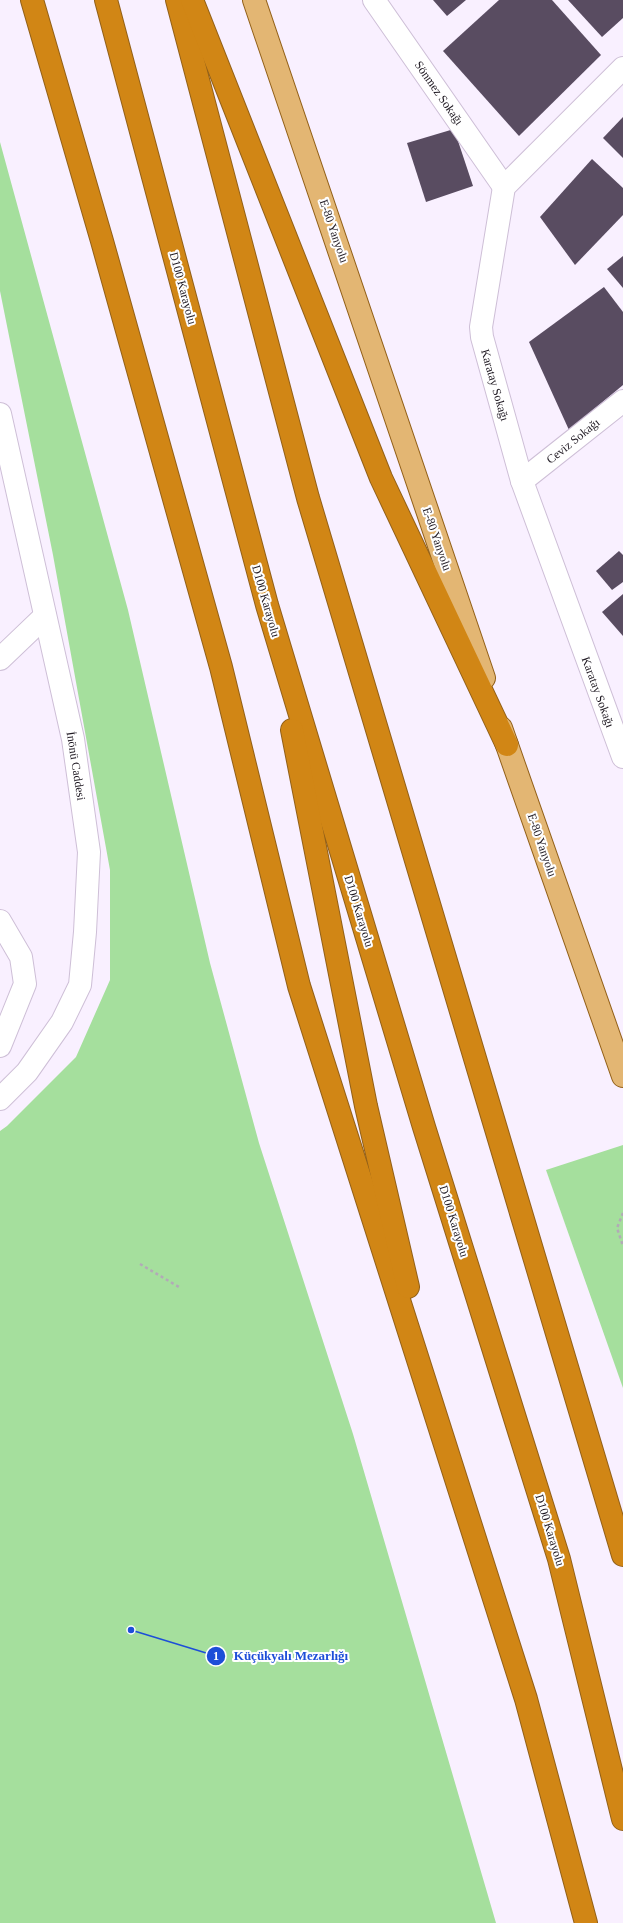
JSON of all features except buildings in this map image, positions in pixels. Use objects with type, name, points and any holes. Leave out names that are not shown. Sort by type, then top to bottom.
[{"type":"highway","points":[[32,0],[102,241],[221,667],[299,986],[526,1699],[586,1923]]},
{"type":"highway","name":"D100 Karayolu","points":[[106,0],[267,605],[427,1135],[559,1559],[623,1819]]},
{"type":"highway","points":[[177,0],[308,498],[623,1555]]},
{"type":"highway","points":[[192,0],[381,478],[507,745]]},
{"type":"highway","points":[[267,605],[366,1106],[442,1438]]},
{"type":"main road","name":"E-80 Yanyolu","points":[[254,0],[507,745],[623,1076]]},
{"type":"street","name":"Sönmez Sokağı","points":[[374,0],[504,187]]},
{"type":"street","points":[[504,187],[623,68]]},
{"type":"street","name":"Karatay Sokağı","points":[[504,187],[482,327],[482,337],[522,482],[618,731],[623,757]]},
{"type":"street","name":"Ceviz Sokağı","points":[[522,482],[623,401]]},
{"type":"street","name":"İnönü Caddesi","points":[[0,414],[44,616],[73,739],[89,852],[85,932],[80,986],[62,1022],[27,1072],[0,1099]]},
{"type":"street","points":[[0,659],[44,616]]},
{"type":"street","points":[[0,921],[21,957],[25,984],[0,1046]]},
{"type":"path","points":[[623,1213],[617,1228],[623,1246]]},
{"type":"path","points":[[140,1264],[179,1288]]},
{"type":"green space","points":[[0,142],[128,610],[210,963],[259,1143],[353,1434],[496,1923],[0,1923],[0,1131],[7,1126],[76,1057],[110,980],[110,870],[53,555],[0,291]]},
{"type":"green space","points":[[623,1145],[623,1388],[546,1170]]},
{"type":"place","name":"Küçükyalı Mezarlığı","points":[[131,1630]]}]
